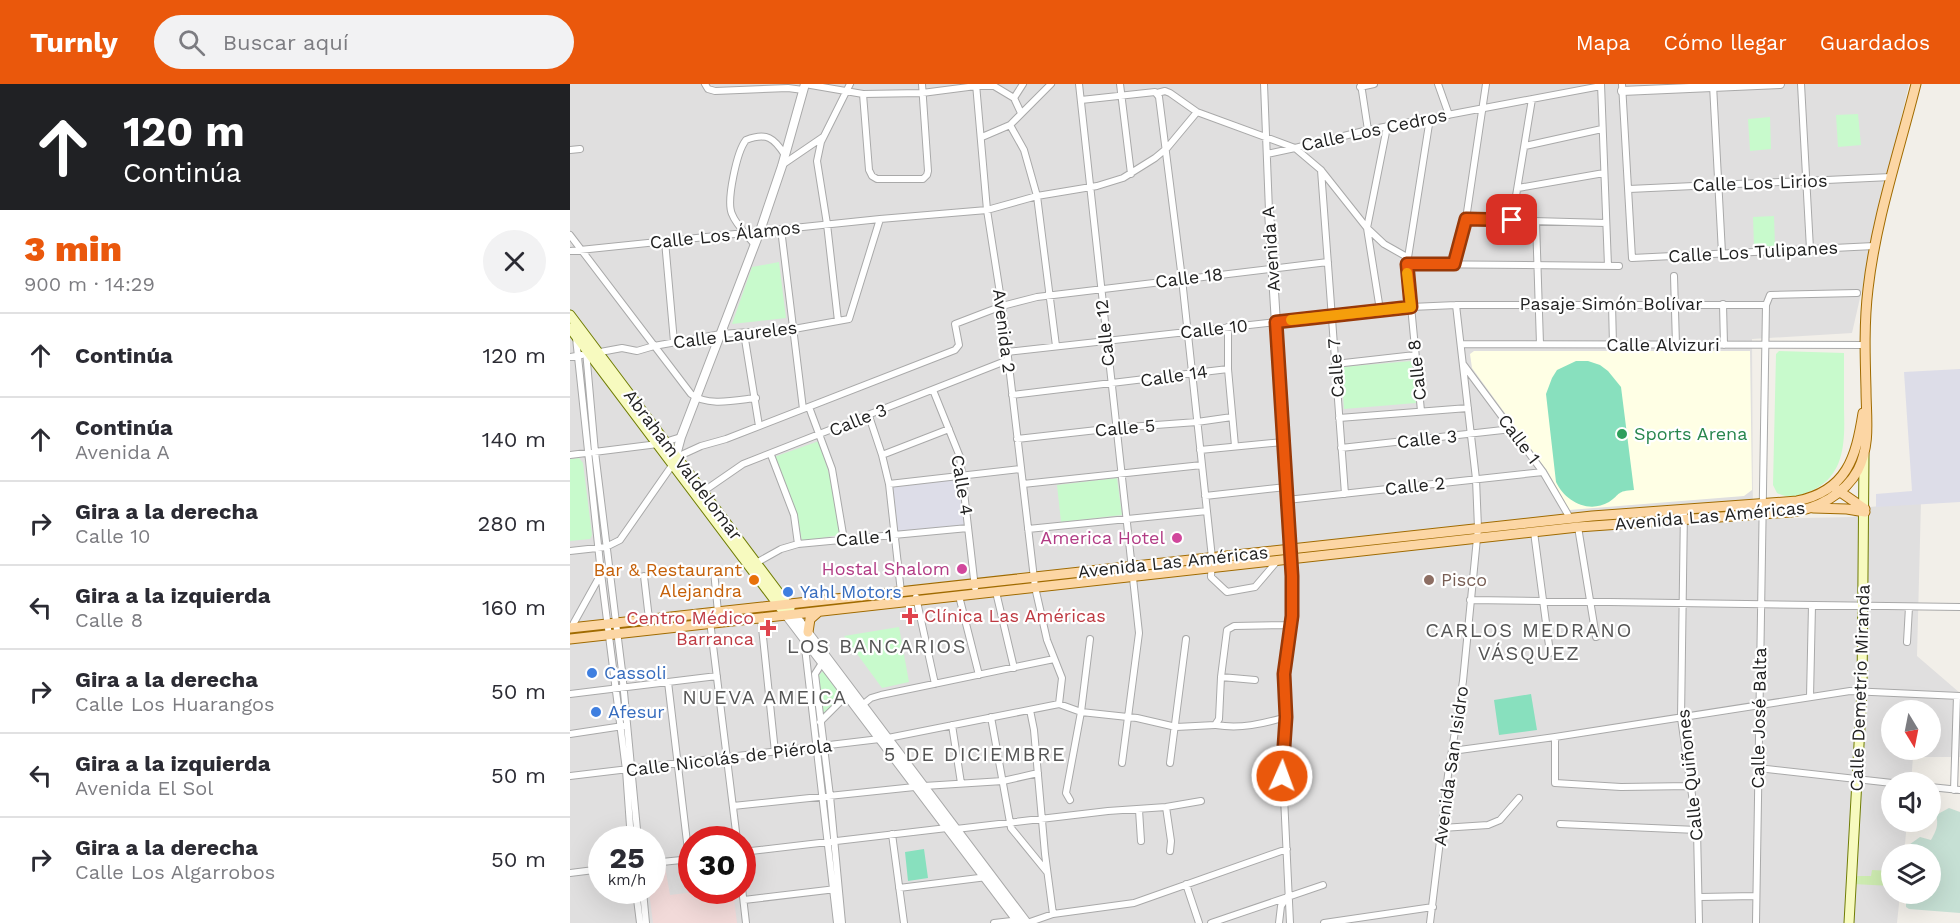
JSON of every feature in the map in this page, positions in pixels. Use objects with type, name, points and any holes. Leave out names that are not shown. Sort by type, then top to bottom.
[{"type":"main road","points":[[1866,393],[1866,307],[1874,246],[1916,84]]},
{"type":"main road","name":"Abraham Valdelomar","points":[[570,315],[587,352]]},
{"type":"main road","name":"Abraham Valdelomar","points":[[572,331],[662,443],[783,604]]},
{"type":"main road","name":"Avenida Las Américas","points":[[1762,509],[1803,500],[1835,488],[1857,471],[1864,453],[1867,429],[1866,393]]},
{"type":"main road","name":"Avenida Las Américas","points":[[570,639],[818,612],[916,596],[1034,582],[1478,533],[1570,518],[1762,509],[1795,511],[1811,508],[1828,500],[1855,455],[1866,393]]},
{"type":"main road","name":"Calle Demetrio Miranda","points":[[1849,923],[1862,691],[1864,453]]},
{"type":"main road","points":[[1835,488],[1865,510]]},
{"type":"main road","points":[[1811,508],[1865,510]]},
{"type":"main road","name":"Avenida Las Américas","points":[[1478,533],[1534,532],[1684,514]]},
{"type":"main road","name":"Abraham Valdelomar","points":[[735,541],[759,561],[790,615]]},
{"type":"main road","name":"Avenida Las Américas","points":[[1213,563],[1278,560],[1291,554]]},
{"type":"main road","name":"Avenida Las Américas","points":[[570,628],[901,592],[916,596],[959,596],[975,589],[996,592],[1034,582]]},
{"type":"main road","points":[[806,635],[809,622],[818,612]]},
{"type":"street","points":[[705,84],[708,89],[715,91],[804,86],[848,87],[858,84]]},
{"type":"street","points":[[863,93],[869,170],[872,176],[877,179],[923,178],[927,175],[922,84]]},
{"type":"street","points":[[1014,98],[1023,84]]},
{"type":"street","points":[[982,137],[1010,125],[1051,84]]},
{"type":"street","name":"Calle 12","points":[[1079,84],[1131,572]]},
{"type":"street","points":[[1120,84],[1131,174]]},
{"type":"street","name":"Avenida A","points":[[1264,84],[1272,268],[1291,554]]},
{"type":"street","points":[[1368,130],[1361,85],[1374,84]]},
{"type":"street","points":[[1438,84],[1449,115]]},
{"type":"street","points":[[1454,264],[1466,219],[1486,84]]},
{"type":"street","points":[[1622,87],[1675,84]]},
{"type":"street","points":[[1622,87],[1780,84]]},
{"type":"street","points":[[1801,84],[1810,249]]},
{"type":"street","points":[[848,87],[863,93],[922,93],[976,85],[993,86],[1014,98],[1021,114]]},
{"type":"street","name":"Avenida 2","points":[[976,85],[987,210],[1002,306],[1034,582],[1047,640],[1062,678],[1059,704]]},
{"type":"street","points":[[1601,85],[1608,266]]},
{"type":"street","name":"Calle Los Cedros","points":[[1157,93],[1165,91],[1174,94],[1197,112],[1295,148],[1368,130],[1601,85]]},
{"type":"street","points":[[570,551],[602,547],[620,540],[675,461],[681,437],[760,231],[782,166],[804,86]]},
{"type":"street","points":[[1713,86],[1722,254]]},
{"type":"street","points":[[848,87],[824,137],[817,161],[838,321],[849,319],[880,219]]},
{"type":"street","points":[[1622,87],[1629,189]]},
{"type":"street","points":[[1081,100],[1157,93],[1160,99],[1213,563],[1211,577],[1229,592],[1257,586],[1278,560]]},
{"type":"street","points":[[1512,220],[1532,99]]},
{"type":"street","name":"Calle Los Álamos","points":[[570,251],[987,210],[1037,196],[1112,182],[1131,174],[1167,148],[1197,112]]},
{"type":"street","name":"Calle 8","points":[[1421,411],[1407,260],[1430,118]]},
{"type":"street","points":[[1010,125],[1024,150],[1037,196],[1056,346]]},
{"type":"street","points":[[1380,310],[1367,228],[1387,127]]},
{"type":"street","points":[[1525,146],[1602,129]]},
{"type":"street","points":[[755,245],[735,220],[730,206],[735,171],[743,144],[752,137],[769,137],[774,139],[785,155]]},
{"type":"street","points":[[782,166],[824,137]]},
{"type":"street","points":[[1266,154],[1295,148],[1321,170],[1367,228],[1384,244],[1407,260],[1454,264],[1619,266]]},
{"type":"street","points":[[570,150],[580,149]]},
{"type":"street","name":"Calle 7","points":[[1321,170],[1345,494]]},
{"type":"street","points":[[1518,188],[1604,173]]},
{"type":"street","name":"Calle Los Lirios","points":[[1629,189],[1891,177]]},
{"type":"street","name":"Calle Los Tulipanes","points":[[1629,189],[1632,258],[1874,246]]},
{"type":"street","points":[[1466,219],[1606,223]]},
{"type":"street","points":[[1536,221],[1540,344]]},
{"type":"street","points":[[781,229],[806,408],[821,435],[836,485],[844,540]]},
{"type":"street","points":[[570,235],[696,398],[717,401],[756,398]]},
{"type":"street","points":[[664,241],[674,342]]},
{"type":"street","name":"Calle 18","points":[[806,408],[956,350],[959,345],[955,324],[1002,306],[1049,296],[1100,289],[1328,262]]},
{"type":"street","points":[[1674,276],[1676,345]]},
{"type":"street","points":[[1765,345],[1768,296],[1857,293]]},
{"type":"street","points":[[1612,304],[1613,345]]},
{"type":"street","points":[[1723,304],[1724,345]]},
{"type":"street","name":"Pasaje Simón Bolívar","points":[[1456,305],[1766,304]]},
{"type":"street","name":"Calle 10","points":[[1007,352],[1380,310],[1456,305]]},
{"type":"street","name":"Avenida San Isidro","points":[[1430,923],[1463,681],[1478,533],[1476,479],[1456,305]]},
{"type":"street","name":"Calle Laureles","points":[[587,352],[622,348],[637,351],[721,334],[794,329],[838,321]]},
{"type":"street","points":[[1228,327],[1228,369],[1235,447]]},
{"type":"street","points":[[744,333],[759,426]]},
{"type":"street","name":"Calle Alvizuri","points":[[1461,344],[1866,345]]},
{"type":"street","name":"Calle José Balta","points":[[1756,923],[1765,345]]},
{"type":"street","points":[[570,350],[587,352]]},
{"type":"street","points":[[570,357],[587,352]]},
{"type":"street","points":[[587,352],[602,547],[601,573],[612,624]]},
{"type":"street","points":[[587,352],[587,453],[619,671],[636,826]]},
{"type":"street","points":[[1335,364],[1416,355]]},
{"type":"street","name":"Calle 3","points":[[700,494],[736,467],[1008,360]]},
{"type":"street","name":"Calle 1","points":[[1463,364],[1544,472],[1570,518]]},
{"type":"street","name":"Calle 14","points":[[1012,395],[1111,385],[1228,369]]},
{"type":"street","name":"Calle 4","points":[[933,390],[960,457],[975,589]]},
{"type":"street","points":[[675,461],[701,446],[806,408]]},
{"type":"street","points":[[1339,418],[1468,408]]},
{"type":"street","points":[[869,416],[889,484],[901,592]]},
{"type":"street","name":"Calle 5","points":[[1017,439],[1232,417]]},
{"type":"street","points":[[882,455],[949,429]]},
{"type":"street","name":"Calle 3","points":[[1341,448],[1512,429]]},
{"type":"street","points":[[570,455],[662,443],[681,437]]},
{"type":"street","points":[[1200,450],[1283,442]]},
{"type":"street","points":[[771,455],[794,515],[798,544]]},
{"type":"street","points":[[1023,484],[1202,465]]},
{"type":"street","points":[[889,484],[1021,469]]},
{"type":"street","name":"Calle 2","points":[[1287,500],[1544,472]]},
{"type":"street","points":[[1205,496],[1286,487]]},
{"type":"street","points":[[1028,529],[1207,511]]},
{"type":"street","name":"Calle Quiñones","points":[[1684,514],[1681,718],[1697,830],[1699,923]]},
{"type":"street","points":[[1578,526],[1596,637]]},
{"type":"street","name":"Calle 1","points":[[759,561],[781,549],[798,544],[968,528]]},
{"type":"street","points":[[1534,532],[1550,653]]},
{"type":"street","points":[[1290,923],[1282,776],[1286,717],[1284,674],[1290,625],[1291,554]]},
{"type":"street","points":[[714,571],[714,612],[711,624],[735,826]]},
{"type":"street","points":[[1122,762],[1139,633],[1131,572]]},
{"type":"street","points":[[570,628],[601,573]]},
{"type":"street","points":[[644,576],[649,620]]},
{"type":"street","points":[[996,592],[1014,668]]},
{"type":"street","points":[[916,596],[935,684]]},
{"type":"street","points":[[959,596],[979,675]]},
{"type":"street","points":[[1470,600],[1960,608]]},
{"type":"street","points":[[1810,697],[1812,605]]},
{"type":"street","points":[[1907,642],[1909,607]]},
{"type":"street","points":[[790,615],[1023,922]]},
{"type":"street","points":[[761,618],[775,752]]},
{"type":"street","points":[[1215,725],[1219,719],[1226,634],[1231,627],[1290,625]]},
{"type":"street","points":[[806,635],[822,663],[847,695],[860,706]]},
{"type":"street","points":[[806,635],[815,748],[827,796]]},
{"type":"street","points":[[1070,800],[1066,793],[1081,712],[1090,639]]},
{"type":"street","points":[[1170,763],[1186,639]]},
{"type":"street","points":[[860,706],[876,696],[1054,660]]},
{"type":"street","points":[[822,663],[815,674],[836,889],[842,923]]},
{"type":"street","points":[[570,694],[717,676]]},
{"type":"street","points":[[1221,677],[1255,680]]},
{"type":"street","points":[[668,682],[686,826]]},
{"type":"street","points":[[1452,750],[1555,737],[1862,691],[1958,696],[1957,790],[1941,788]]},
{"type":"street","points":[[820,722],[847,695]]},
{"type":"street","points":[[1059,704],[1081,712],[1128,717],[1176,727],[1215,725],[1230,728],[1265,724],[1286,717]]},
{"type":"street","name":"Calle Nicolás de Piérola","points":[[570,776],[884,739],[1059,704]]},
{"type":"street","points":[[1030,710],[1053,914]]},
{"type":"street","points":[[991,717],[1011,828],[1047,873]]},
{"type":"street","points":[[952,725],[961,783]]},
{"type":"street","points":[[570,734],[624,726]]},
{"type":"street","points":[[1555,737],[1555,783],[1621,787],[1691,786]]},
{"type":"street","points":[[1758,768],[1881,782]]},
{"type":"street","points":[[629,770],[631,826]]},
{"type":"street","points":[[733,806],[920,786],[1002,781],[1038,773]]},
{"type":"street","points":[[1442,828],[1488,825],[1500,820],[1519,798]]},
{"type":"street","points":[[756,850],[1041,818],[1139,810],[1202,801]]},
{"type":"street","points":[[1166,807],[1171,841],[1170,851]]},
{"type":"street","points":[[1139,810],[1141,841]]},
{"type":"street","points":[[1560,824],[1697,830]]},
{"type":"street","points":[[892,834],[904,923]]},
{"type":"street","points":[[994,923],[1023,922],[1053,914],[1134,903],[1287,849]]},
{"type":"street","points":[[570,873],[588,871]]},
{"type":"street","points":[[899,888],[988,877]]},
{"type":"street","points":[[1186,884],[1199,923]]},
{"type":"street","points":[[1211,923],[1323,885]]},
{"type":"street","points":[[756,899],[836,889]]},
{"type":"street","points":[[836,889],[837,923]]},
{"type":"street","points":[[1279,923],[1281,906],[1287,896]]},
{"type":"street","points":[[1700,897],[1756,896]]},
{"type":"street","points":[[638,904],[640,923]]},
{"type":"street","points":[[644,904],[646,923]]},
{"type":"street","points":[[744,904],[746,923]]},
{"type":"street","points":[[1324,923],[1433,907]]},
{"type":"shaded area","points":[[570,84],[1909,84],[1852,333],[1752,339],[1753,519],[1853,517],[1870,507],[1921,502],[1917,656],[1960,693],[1960,757],[1941,757],[1941,700],[1881,700],[1881,760],[1913,760],[1912,772],[1881,772],[1881,832],[1906,832],[1905,844],[1881,844],[1881,904],[1899,904],[1897,923],[570,923]]},
{"type":"shaded area","points":[[1474,351],[1750,351],[1752,490],[1744,496],[1569,510],[1548,472],[1472,368],[1470,354]]},
{"type":"shaded area","points":[[1960,369],[1960,502],[1876,507],[1876,494],[1912,491],[1904,372]]},
{"type":"shaded area","points":[[959,479],[966,526],[898,532],[893,486]]},
{"type":"shaded area","points":[[1949,808],[1960,812],[1960,913],[1906,907],[1906,904],[1941,904],[1941,844],[1910,844],[1920,837],[1931,840],[1935,832],[1941,832],[1941,812]]},
{"type":"shaded area","points":[[666,872],[670,895],[678,894],[678,904],[735,904],[737,923],[653,923],[651,904],[666,904]]},
{"type":"green space","points":[[1858,114],[1861,145],[1838,147],[1836,115]]},
{"type":"green space","points":[[1770,117],[1771,149],[1750,151],[1748,119]]},
{"type":"green space","points":[[1774,216],[1775,246],[1754,247],[1753,217]]},
{"type":"green space","points":[[779,262],[786,318],[732,324],[752,267]]},
{"type":"green space","points":[[1779,351],[1844,353],[1844,434],[1840,458],[1836,469],[1820,486],[1796,496],[1777,493],[1773,485],[1776,354]]},
{"type":"green space","points":[[1412,361],[1416,403],[1344,409],[1341,367]]},
{"type":"green space","points":[[1576,361],[1588,361],[1600,365],[1621,387],[1634,490],[1621,492],[1609,502],[1593,507],[1571,500],[1556,482],[1546,394],[1557,370]]},
{"type":"green space","points":[[819,441],[833,487],[840,535],[802,541],[797,516],[774,457]]},
{"type":"green space","points":[[579,458],[583,463],[592,535],[590,539],[570,541],[570,459]]},
{"type":"green space","points":[[1117,478],[1122,515],[1061,522],[1057,485]]},
{"type":"green space","points":[[899,627],[909,682],[882,688],[844,636]]},
{"type":"green space","points":[[824,670],[843,695],[823,715],[819,675]]},
{"type":"green space","points":[[1531,694],[1537,730],[1499,735],[1494,700]]},
{"type":"green space","points":[[924,849],[928,878],[908,881],[905,852]]},
{"type":"green space","points":[[1872,870],[1881,870],[1881,885],[1853,884],[1854,876],[1871,876]]},
{"type":"slow traffic","points":[[1291,320],[1411,307],[1407,273]]},
{"type":"place","name":"Sports Arena","points":[[1622,434]]},
{"type":"place","name":"America Hotel","points":[[1177,538]]},
{"type":"place","name":"Hostal Shalom","points":[[962,569]]},
{"type":"place","name":"Bar & Restaurant Alejandra","points":[[754,580]]},
{"type":"place","name":"Pisco","points":[[1429,580]]},
{"type":"place","name":"Yahl Motors","points":[[788,592]]},
{"type":"place","name":"Clínica Las Américas","points":[[910,616]]},
{"type":"place","name":"Centro Médico Barranca","points":[[768,628]]},
{"type":"place","name":"Cassoli","points":[[592,673]]},
{"type":"place","name":"Afesur","points":[[596,712]]},
{"type":"district","name":"CARLOS MEDRANO VÁSQUEZ","points":[[1529,642]]},
{"type":"district","name":"LOS BANCARIOS","points":[[877,646]]},
{"type":"district","name":"NUEVA AMEICA","points":[[765,697]]},
{"type":"district","name":"5 DE DICIEMBRE","points":[[975,754]]},
{"type":"route","points":[[1282,776],[1286,717],[1284,674],[1292,616],[1292,576],[1276,322],[1411,307],[1407,264],[1454,264],[1466,219],[1512,220]]}]
